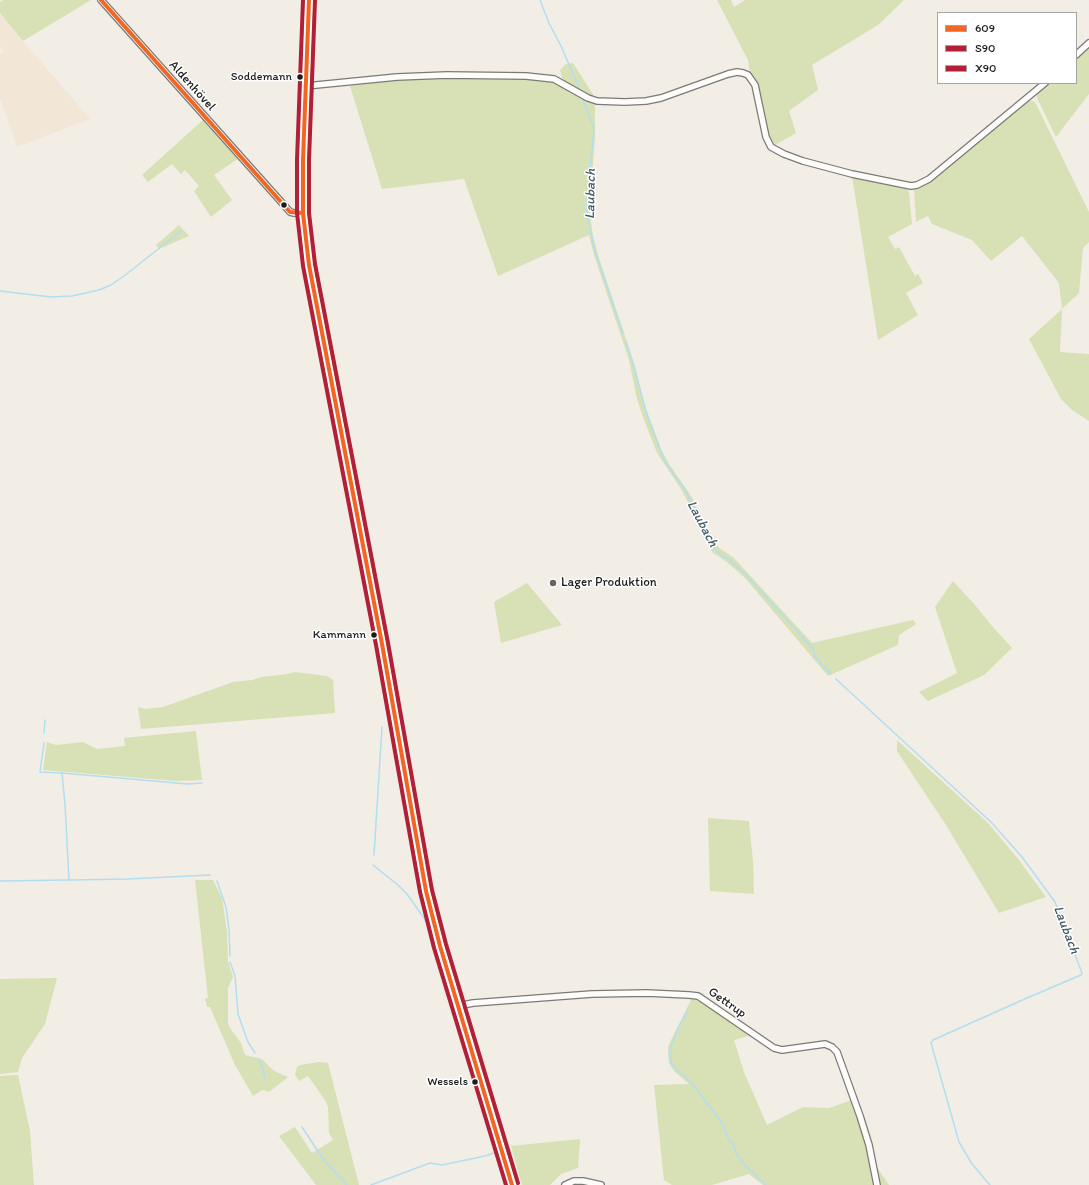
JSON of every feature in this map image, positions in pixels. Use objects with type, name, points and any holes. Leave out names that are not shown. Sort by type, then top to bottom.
[{"type":"main road","points":[[309,0],[303,160],[303,213],[309,264],[382,644],[419,857],[433,920],[512,1185]]},
{"type":"street","name":"Aldenhövel","points":[[101,0],[290,212],[303,213]]},
{"type":"street","points":[[1077,54],[1089,43]]},
{"type":"street","points":[[306,86],[397,77],[447,75],[526,76],[554,79],[588,98],[597,101],[625,102],[646,101],[661,98],[737,72],[748,76],[755,85],[766,137],[771,147],[777,151],[803,161],[852,174],[911,186],[929,179],[1043,84]]},
{"type":"street","name":"Gettrup","points":[[458,1006],[473,1003],[592,994],[647,993],[690,995],[698,996],[774,1048],[782,1050],[825,1044],[832,1047],[837,1052],[869,1145],[878,1185]]},
{"type":"street","points":[[565,1185],[574,1181],[583,1181],[601,1185]]},
{"type":"shaded area","points":[[0,13],[90,119],[17,147],[0,98],[0,55],[4,52],[0,46]]},
{"type":"green space","points":[[3,0],[91,0],[23,41],[0,13],[0,2]]},
{"type":"green space","points":[[717,0],[731,0],[734,7],[745,0],[904,0],[878,25],[812,65],[818,90],[789,111],[796,133],[775,145],[768,134],[758,85],[750,74],[748,60]]},
{"type":"green space","points":[[1089,45],[1089,94],[1056,137],[1037,98],[1037,92],[1046,84],[1077,84],[1077,56]]},
{"type":"green space","points":[[573,63],[596,99],[577,91],[563,81],[560,70],[566,64]]},
{"type":"green space","points":[[499,77],[554,80],[595,102],[595,139],[590,201],[593,236],[635,366],[645,406],[662,451],[669,464],[691,496],[719,548],[733,557],[812,643],[913,620],[916,624],[899,635],[898,645],[828,676],[745,578],[727,562],[713,553],[702,534],[700,525],[681,489],[657,453],[637,399],[629,360],[594,255],[589,235],[498,276],[464,179],[382,189],[350,86],[397,79]]},
{"type":"green space","points":[[1028,100],[1035,102],[1089,212],[1089,242],[1083,248],[1079,293],[1062,309],[1059,283],[1022,236],[991,261],[972,240],[932,224],[928,216],[916,222],[914,189],[931,181]]},
{"type":"green space","points":[[204,119],[239,158],[214,175],[232,200],[211,217],[194,191],[199,186],[185,170],[181,174],[172,164],[148,182],[142,175]]},
{"type":"green space","points":[[852,176],[903,187],[907,189],[909,193],[912,224],[888,237],[895,249],[899,247],[915,276],[918,274],[923,283],[906,293],[918,315],[878,340]]},
{"type":"green space","points":[[179,225],[189,236],[159,249],[156,245]]},
{"type":"green space","points":[[1062,309],[1060,352],[1089,354],[1089,421],[1072,410],[1061,399],[1029,339]]},
{"type":"green space","points":[[953,581],[1012,648],[984,675],[928,701],[919,692],[957,673],[935,607]]},
{"type":"green space","points":[[527,583],[562,625],[501,643],[494,602]]},
{"type":"green space","points":[[295,672],[327,676],[333,680],[335,713],[141,729],[138,707],[145,709],[163,707],[233,682]]},
{"type":"green space","points":[[195,731],[202,780],[176,781],[43,770],[47,742],[56,745],[83,742],[97,749],[125,746],[124,738]]},
{"type":"green space","points":[[897,740],[988,823],[1019,860],[1046,897],[999,913],[946,825],[897,751]]},
{"type":"green space","points":[[708,818],[749,821],[754,894],[710,891]]},
{"type":"green space","points":[[195,880],[213,880],[222,898],[227,931],[228,961],[233,977],[228,988],[228,1024],[241,1043],[245,1055],[262,1059],[274,1071],[288,1077],[269,1092],[262,1090],[253,1096],[235,1065],[210,1007],[207,1007],[205,999],[208,998]]},
{"type":"green space","points":[[57,978],[45,1024],[22,1058],[18,1072],[0,1074],[0,979]]},
{"type":"green space","points":[[692,998],[752,1035],[734,1040],[744,1072],[767,1125],[803,1107],[829,1108],[852,1100],[867,1146],[876,1185],[763,1185],[749,1174],[712,1185],[672,1185],[664,1180],[654,1085],[689,1084],[674,1071],[669,1063],[668,1047]]},
{"type":"green space","points":[[319,1062],[328,1063],[359,1185],[316,1185],[279,1136],[295,1127],[312,1153],[333,1140],[329,1133],[328,1107],[325,1100],[308,1076],[299,1081],[295,1075],[297,1067],[300,1065]]},
{"type":"green space","points":[[18,1075],[30,1131],[34,1185],[0,1185],[0,1076]]},
{"type":"green space","points":[[580,1139],[578,1168],[561,1174],[550,1185],[522,1185],[511,1146]]},
{"type":"green space","points":[[876,1168],[878,1169],[889,1185],[879,1185]]},
{"type":"waterway","name":"Laubach","points":[[540,0],[580,90]]},
{"type":"waterway","name":"Laubach","points":[[583,100],[594,128],[587,215],[596,254],[623,333]]},
{"type":"waterway","points":[[0,291],[51,297],[72,296],[99,290],[111,285],[124,276],[181,231]]},
{"type":"waterway","name":"Laubach","points":[[626,341],[647,415],[661,452],[667,465],[684,488],[702,522],[705,536],[722,556],[729,559],[747,576],[814,650],[814,655],[831,674]]},
{"type":"waterway","name":"Laubach","points":[[836,679],[992,823],[1022,857],[1055,902],[1082,973],[1081,975],[933,1040],[931,1043],[959,1142],[972,1164],[990,1185]]},
{"type":"waterway","points":[[44,733],[45,720]]},
{"type":"waterway","points":[[374,855],[382,727]]},
{"type":"waterway","points":[[44,743],[40,772],[62,773],[69,880],[210,875]]},
{"type":"waterway","points":[[62,773],[188,784],[202,783]]},
{"type":"waterway","points":[[373,865],[407,894],[426,921],[471,1072]]},
{"type":"waterway","points":[[0,881],[68,880]]},
{"type":"waterway","points":[[217,881],[226,907],[229,929],[230,956]]},
{"type":"waterway","points":[[230,962],[235,976],[238,1014],[248,1042],[255,1053]]},
{"type":"waterway","points":[[612,991],[630,991]]},
{"type":"waterway","points":[[670,991],[690,992]]},
{"type":"waterway","points":[[698,993],[703,994]]},
{"type":"waterway","points":[[542,995],[560,994]]},
{"type":"waterway","points":[[688,1010],[677,1030],[671,1047],[671,1062],[676,1069],[691,1082],[719,1119],[728,1138],[735,1147],[735,1152],[743,1163],[766,1185]]},
{"type":"waterway","points":[[258,1059],[263,1069],[265,1080]]},
{"type":"waterway","points":[[475,1084],[506,1185]]},
{"type":"waterway","points":[[302,1127],[323,1159],[347,1185]]},
{"type":"waterway","points":[[371,1185],[430,1163],[442,1165],[485,1156],[496,1152]]},
{"type":"transit line","name":"609","points":[[101,0],[290,212],[303,213]]},
{"type":"transit line","name":"S90","points":[[303,0],[297,160],[297,213],[303,266],[376,645],[420,892],[434,948],[506,1185]]},
{"type":"transit line","name":"609","points":[[309,0],[303,160],[303,213],[309,265],[382,644],[426,891],[440,946],[512,1185]]},
{"type":"transit line","name":"X90","points":[[315,0],[309,160],[309,213],[315,264],[388,643],[432,890],[446,944],[518,1183]]},
{"type":"place","name":"Soddemann","points":[[300,77]]},
{"type":"place","name":"Lager Produktion","points":[[553,583]]},
{"type":"place","name":"Kammann","points":[[374,635]]},
{"type":"place","name":"Wessels","points":[[475,1082]]}]
